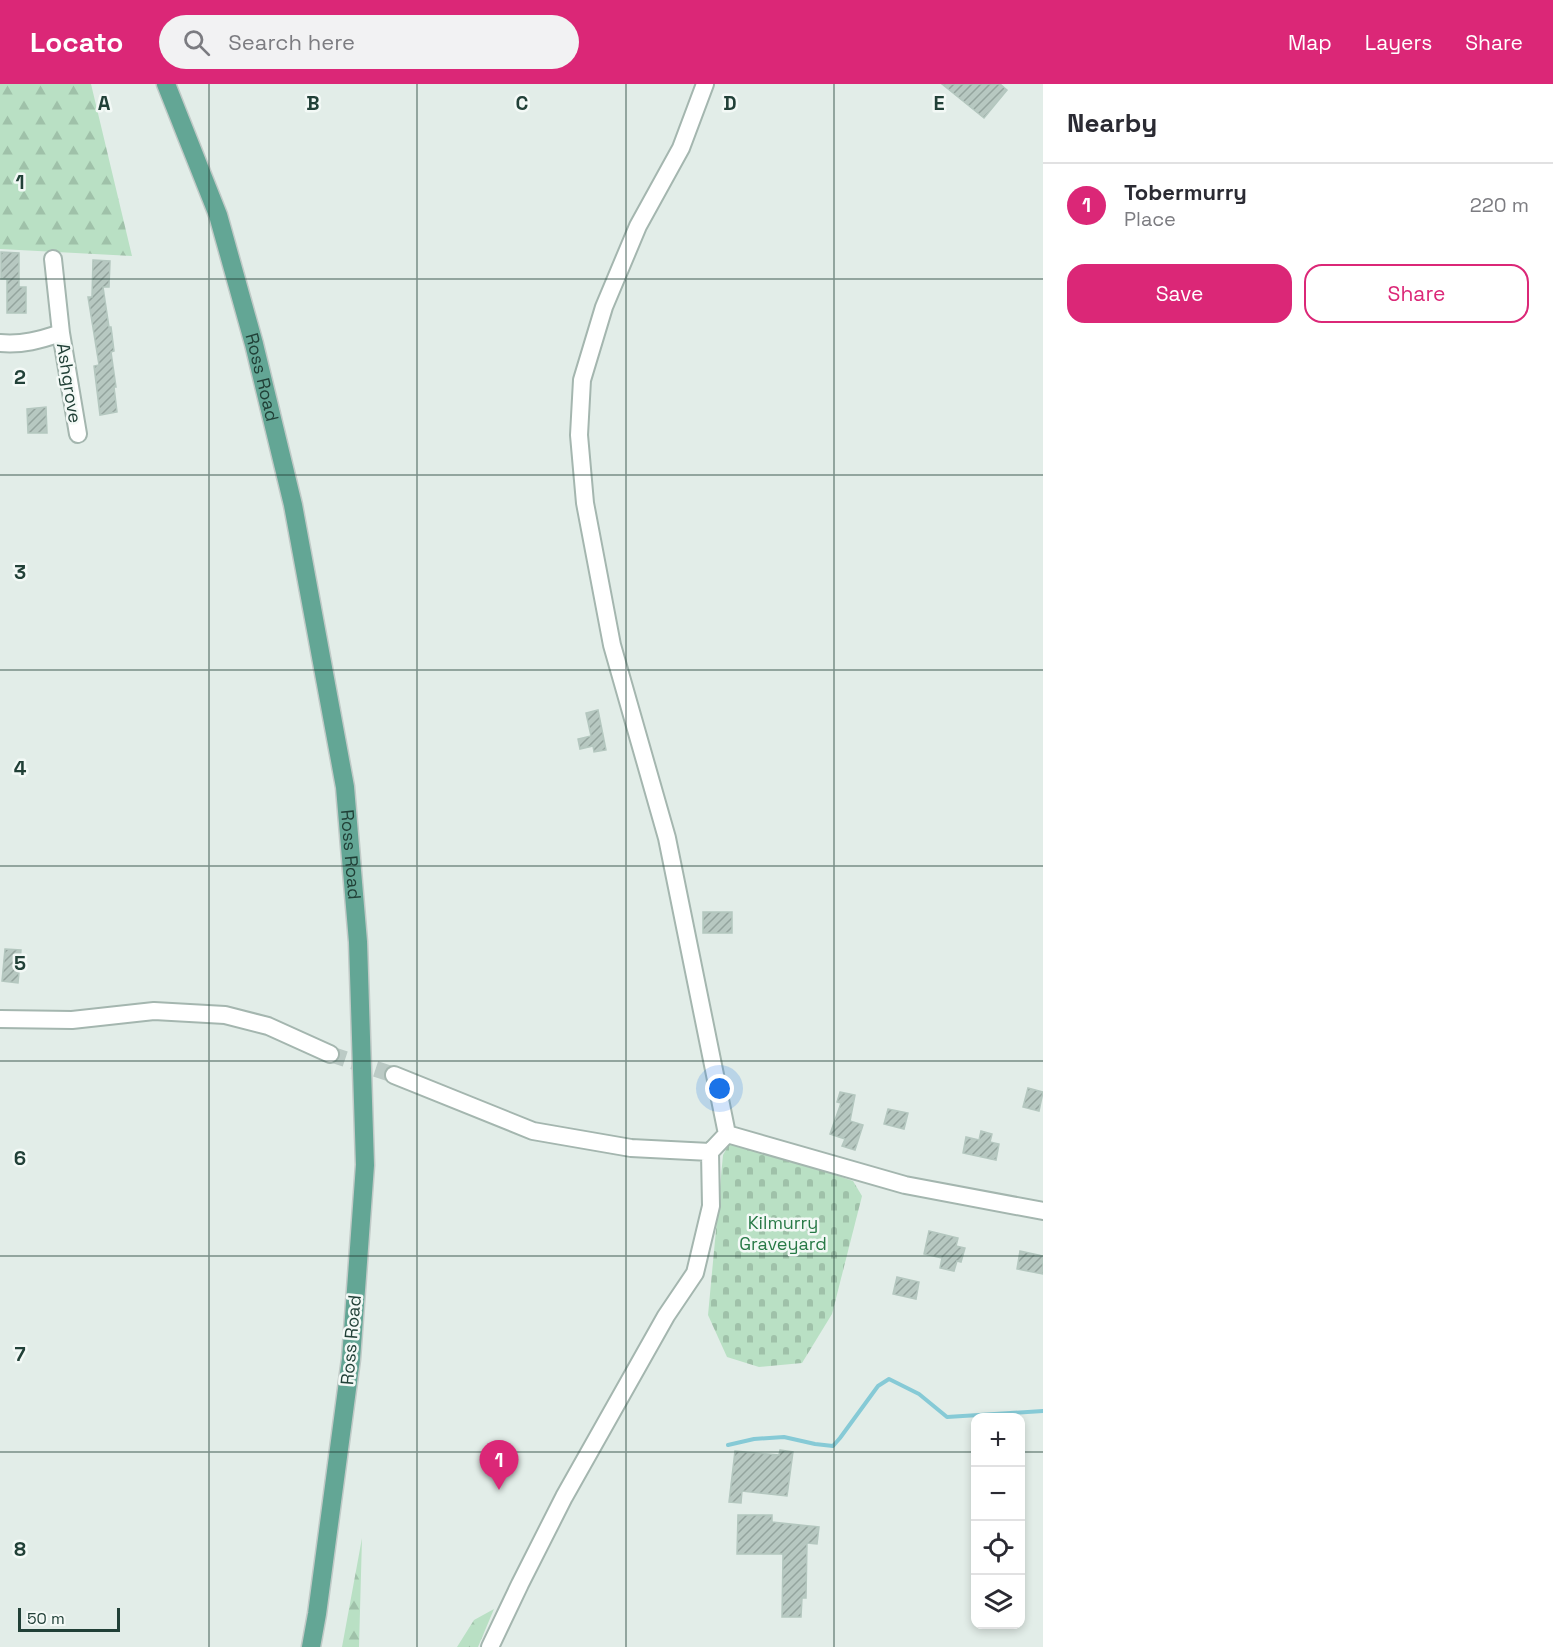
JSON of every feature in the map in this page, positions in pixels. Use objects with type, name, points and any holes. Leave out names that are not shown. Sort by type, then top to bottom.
[{"type":"main road","name":"Ross Road","points":[[166,84],[218,215],[254,344],[293,505],[345,787],[358,942],[365,1165],[351,1359],[311,1647]]},
{"type":"street","points":[[705,84],[681,148],[638,226],[604,307],[582,380],[579,435],[585,503],[612,645],[667,838],[727,1134]]},
{"type":"street","name":"Ashgrove","points":[[53,259],[61,333],[78,434]]},
{"type":"street","name":"Ashgrove","points":[[0,343],[33,342],[61,333]]},
{"type":"street","points":[[0,1019],[72,1020],[154,1011],[225,1015],[268,1026],[330,1054]]},
{"type":"street","points":[[393,1075],[533,1131],[631,1148],[710,1152]]},
{"type":"street","points":[[490,1647],[519,1584],[564,1497],[666,1316],[695,1273],[711,1206],[710,1152],[727,1134]]},
{"type":"street","points":[[727,1134],[905,1185],[1043,1211]]},
{"type":"green space","points":[[0,84],[91,84],[132,256],[0,249]]},
{"type":"green space","name":"Kilmurry Graveyard","points":[[736,1141],[853,1181],[862,1196],[832,1314],[802,1363],[759,1367],[727,1357],[708,1315],[723,1155],[728,1146]]},
{"type":"green space","points":[[362,1538],[359,1647],[342,1647]]},
{"type":"green space","points":[[494,1609],[478,1647],[457,1647],[474,1620]]},
{"type":"building","points":[[942,84],[1000,84],[1007,90],[984,118]]},
{"type":"building","points":[[1,252],[19,253],[19,287],[26,287],[26,313],[7,313],[7,279],[1,279]]},
{"type":"building","points":[[93,260],[110,261],[109,287],[103,287],[109,327],[111,327],[114,351],[111,352],[116,387],[114,387],[117,412],[100,415],[94,366],[99,365],[88,297],[92,297]]},
{"type":"building","points":[[46,407],[47,433],[28,433],[27,409]]},
{"type":"building","points":[[598,710],[606,750],[594,752],[593,746],[580,749],[578,739],[591,736],[586,713]]},
{"type":"building","points":[[703,912],[732,912],[732,933],[703,933]]},
{"type":"building","points":[[5,949],[21,950],[18,983],[2,981]]},
{"type":"building","points":[[1028,1088],[1043,1092],[1039,1111],[1023,1107]]},
{"type":"building","points":[[840,1092],[855,1095],[850,1121],[863,1125],[855,1150],[842,1146],[845,1139],[830,1134],[841,1103],[837,1102]]},
{"type":"building","points":[[888,1109],[908,1113],[904,1129],[884,1124]]},
{"type":"building","points":[[981,1131],[992,1134],[990,1142],[999,1144],[996,1160],[963,1153],[966,1137],[979,1140]]},
{"type":"building","points":[[929,1231],[958,1238],[956,1246],[965,1248],[961,1262],[957,1261],[954,1271],[940,1268],[942,1258],[924,1254]]},
{"type":"building","points":[[1020,1251],[1043,1256],[1043,1274],[1017,1269]]},
{"type":"building","points":[[897,1277],[919,1282],[916,1299],[893,1294]]},
{"type":"building","points":[[780,1450],[793,1452],[787,1496],[742,1491],[741,1503],[729,1502],[735,1451],[779,1455]]},
{"type":"building","points":[[738,1515],[772,1515],[772,1522],[819,1527],[817,1544],[807,1543],[806,1598],[802,1598],[801,1617],[782,1617],[783,1554],[737,1554]]},
{"type":"waterway","points":[[728,1445],[754,1439],[784,1437],[833,1446],[878,1386],[889,1379],[919,1394],[947,1417],[1043,1411]]},
{"type":"tunnel","points":[[330,1054],[394,1075]]},
{"type":"place","name":"Tobermurry","points":[[499,1490]]}]
